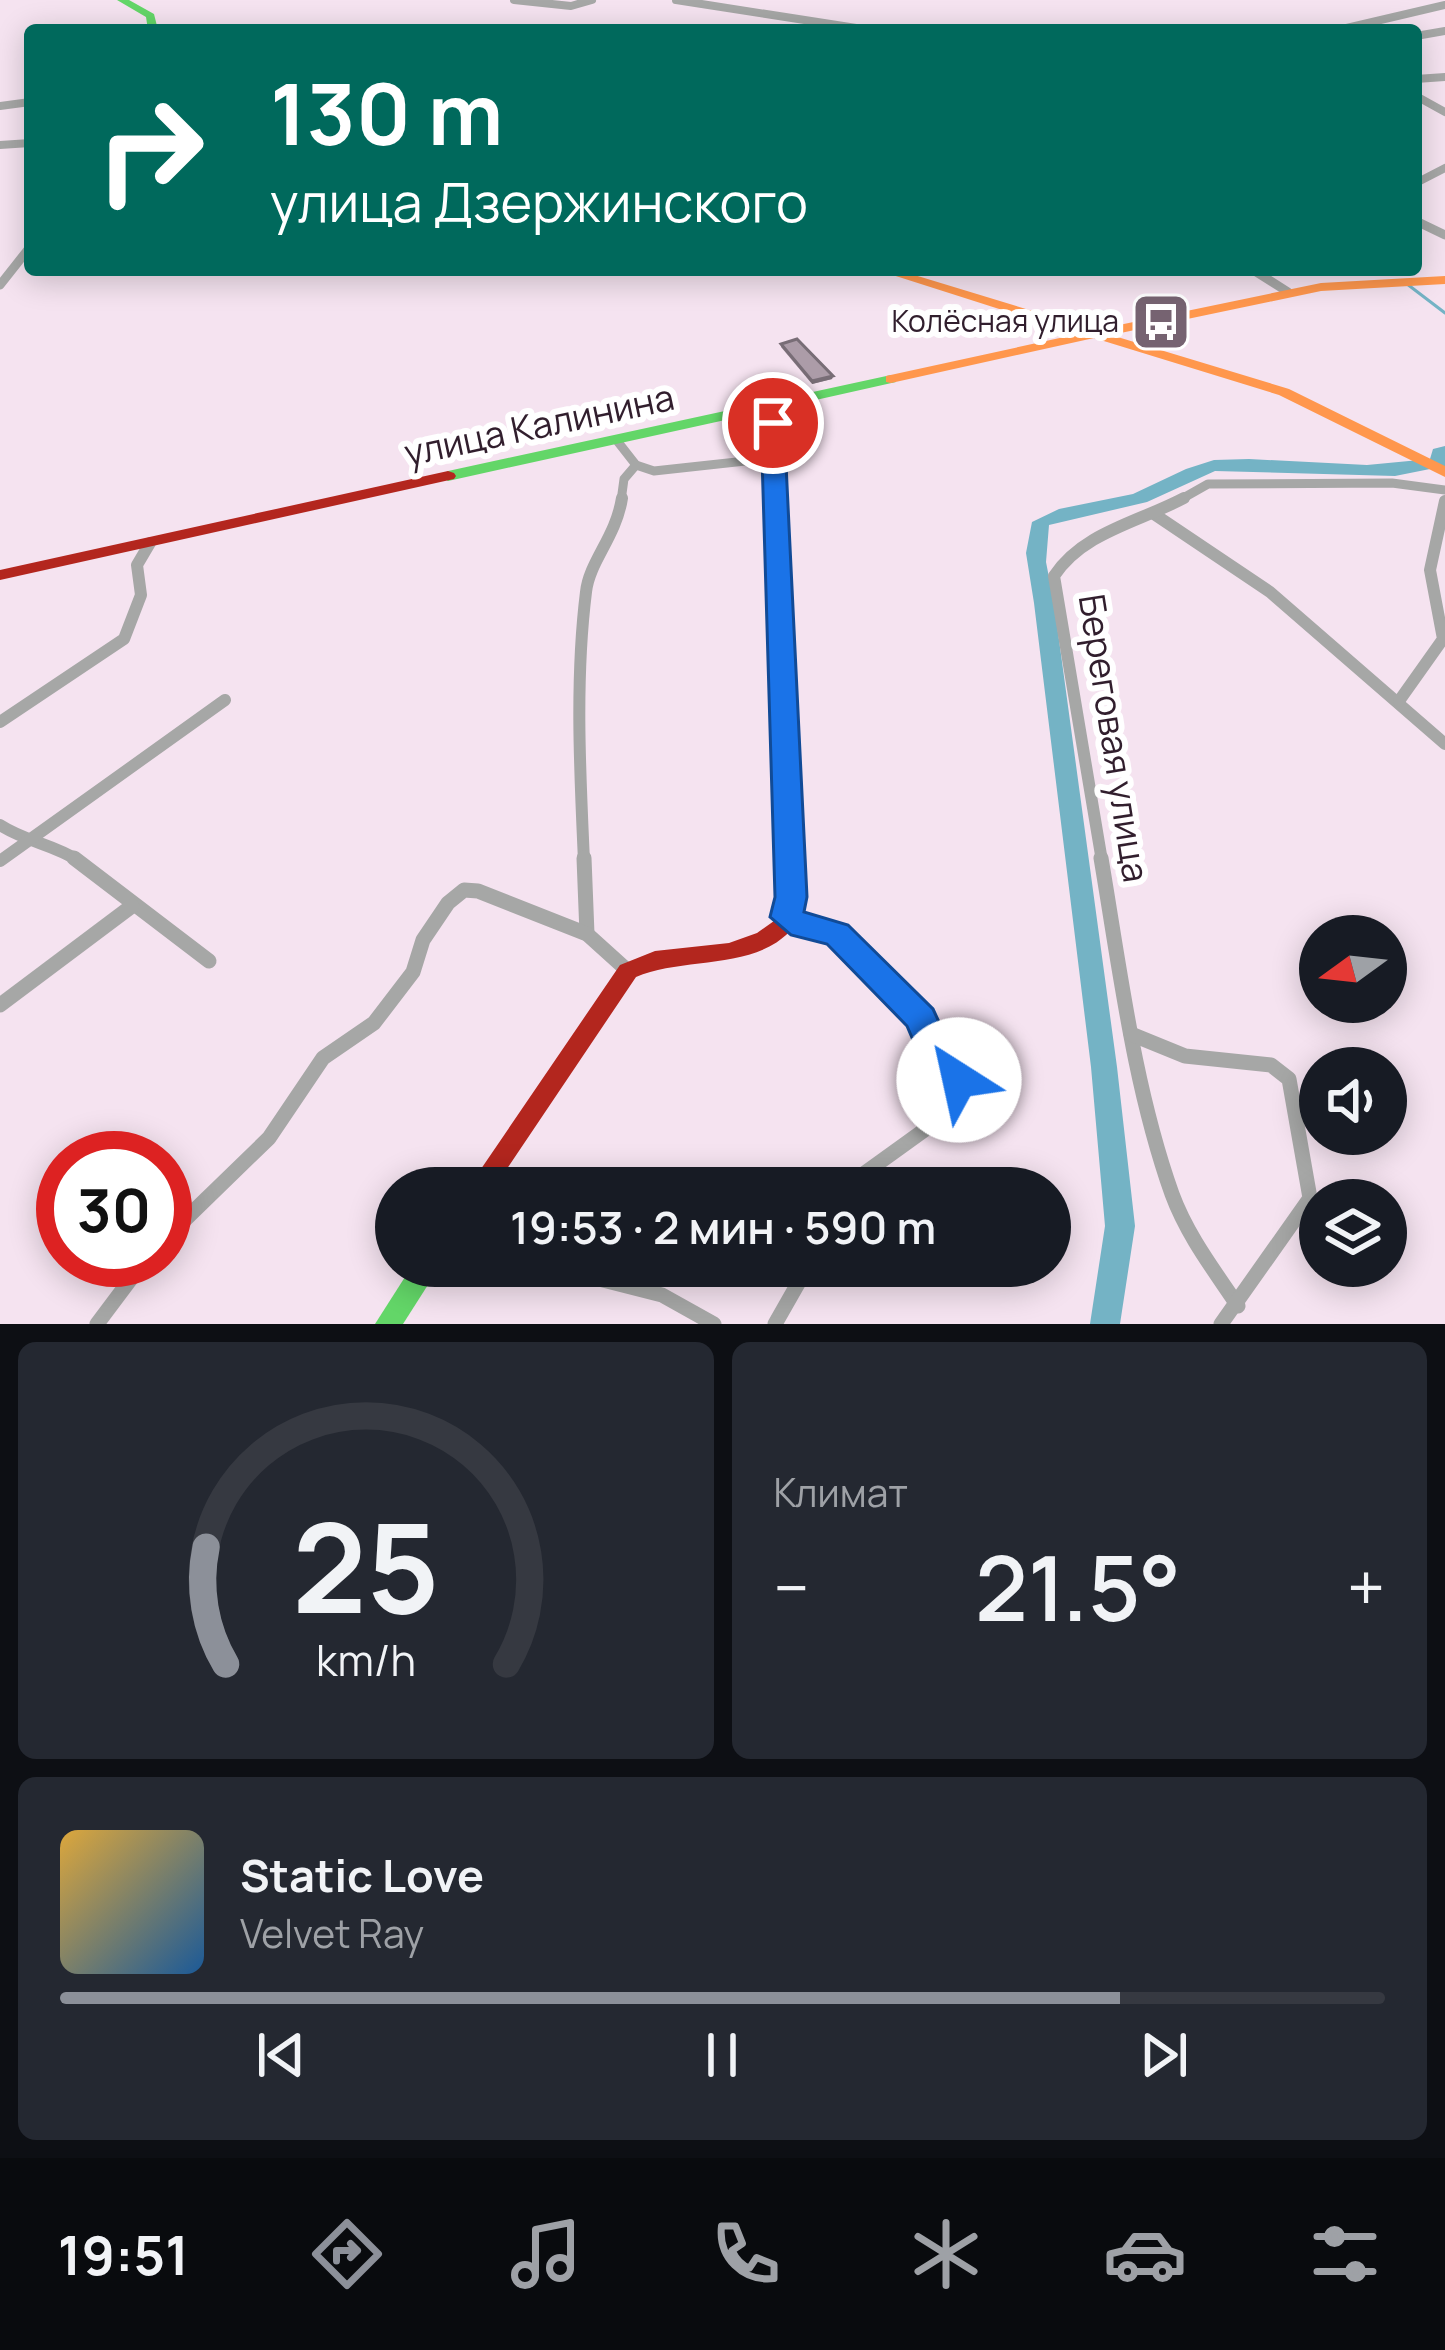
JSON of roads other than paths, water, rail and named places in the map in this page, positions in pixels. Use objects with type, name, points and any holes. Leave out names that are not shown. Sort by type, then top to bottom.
[{"type":"street","points":[[122,0],[151,16],[152,24]]},
{"type":"street","points":[[514,0],[571,6],[592,0]]},
{"type":"street","points":[[676,0],[830,24]]},
{"type":"street","points":[[1364,24],[1445,5]]},
{"type":"street","points":[[0,285],[24,255]]},
{"type":"street","points":[[905,276],[1284,392],[1445,472]]},
{"type":"street","points":[[1263,276],[1288,292]]},
{"type":"street","name":"улица Калинина","points":[[0,575],[1288,292],[1445,280]]},
{"type":"street","points":[[494,1167],[628,971],[655,958],[730,951],[765,939],[786,917],[791,897],[772,407]]},
{"type":"street","points":[[618,442],[636,466],[676,470],[773,458]]},
{"type":"street","points":[[586,934],[579,746],[581,632],[586,586],[618,525],[624,479],[636,466]]},
{"type":"street","name":"Береговая улица","points":[[1238,1306],[1189,1232],[1172,1194],[1131,1034],[1054,575],[1068,555],[1110,530],[1154,514],[1208,484],[1392,482],[1445,490]]},
{"type":"street","points":[[1399,701],[1443,639],[1428,579],[1428,552],[1445,501]]},
{"type":"street","points":[[1154,514],[1226,556],[1331,639],[1445,744]]},
{"type":"street","points":[[0,722],[124,639],[141,595],[137,565],[150,543]]},
{"type":"street","points":[[0,861],[225,700]]},
{"type":"street","points":[[0,825],[26,842],[54,845],[119,888],[132,905],[208,961]]},
{"type":"street","points":[[192,1213],[269,1138],[323,1058],[374,1023],[413,972],[423,940],[448,903],[464,890],[478,891],[586,934],[628,971]]},
{"type":"street","points":[[0,1005],[132,905]]},
{"type":"street","points":[[786,917],[803,927],[837,934],[921,1018],[931,1044],[955,1064],[959,1080],[930,1126],[873,1167]]},
{"type":"street","points":[[1131,1034],[1185,1056],[1271,1065],[1289,1079],[1310,1198],[1221,1324]]},
{"type":"street","points":[[98,1324],[125,1287]]},
{"type":"street","points":[[388,1324],[413,1287]]},
{"type":"street","points":[[631,1287],[662,1295],[714,1324]]},
{"type":"street","points":[[775,1324],[796,1287]]},
{"type":"waterway","points":[[1407,284],[1445,313]]},
{"type":"waterway","points":[[1105,1324],[1120,1226],[1104,1067],[1036,562],[1041,522],[1140,498],[1214,466],[1395,470],[1439,462],[1439,453],[1445,451]]},
{"type":"place","name":"Колёсная улица","points":[[1161,322]]}]
